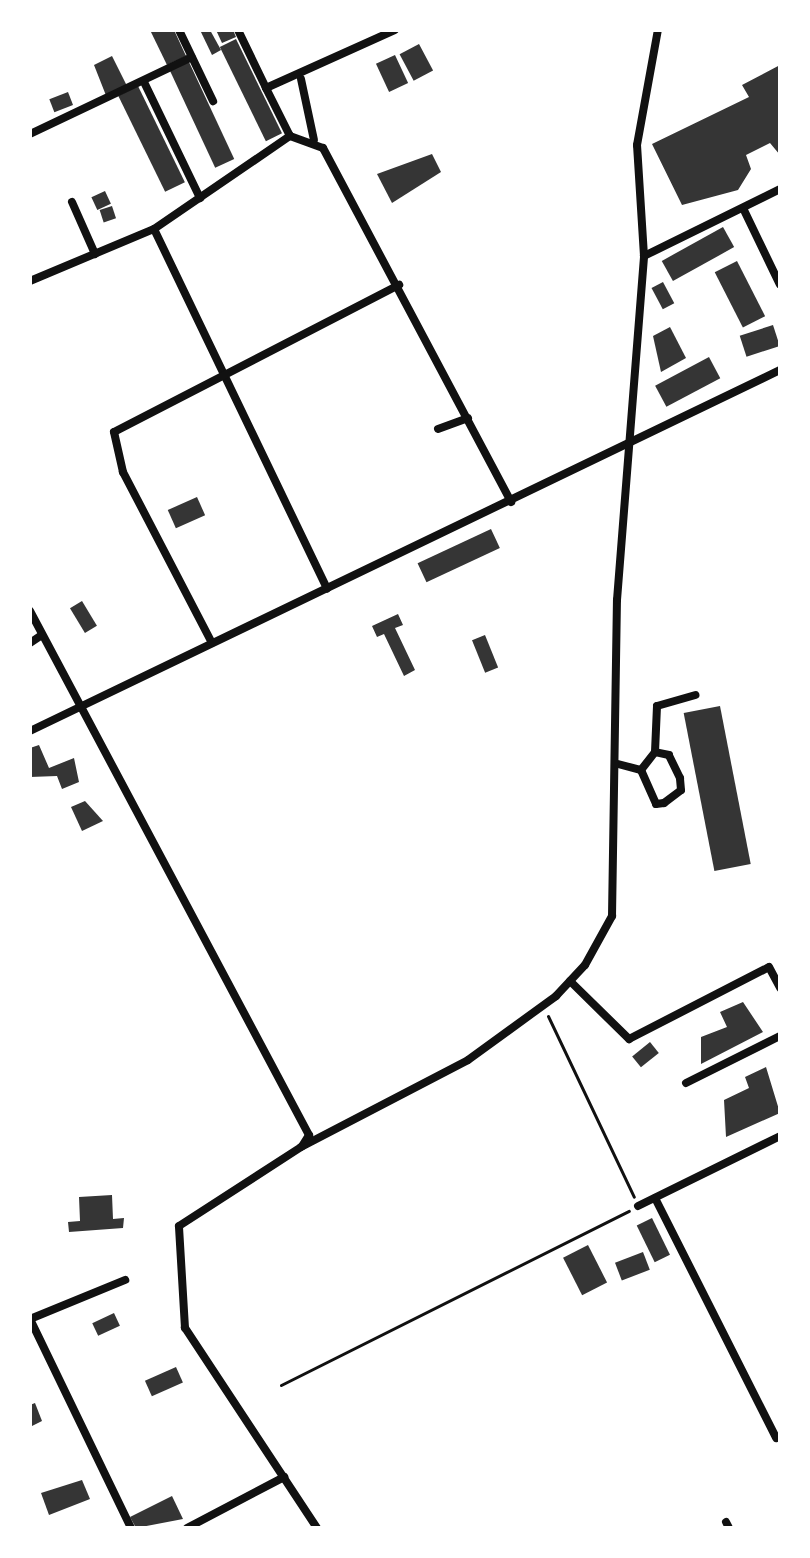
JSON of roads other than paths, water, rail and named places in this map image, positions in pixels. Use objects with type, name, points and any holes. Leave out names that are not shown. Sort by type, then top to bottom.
[{"type":"street","points":[[179,30],[213,101]]},
{"type":"street","points":[[238,30],[290,136]]},
{"type":"street","points":[[266,88],[301,79],[395,30]]},
{"type":"street","points":[[317,1528],[185,1328],[179,1226],[301,1147],[468,1060],[543,1006],[570,981],[612,916],[618,764],[617,600],[633,444],[644,256],[637,145],[658,30]]},
{"type":"street","points":[[30,134],[192,57]]},
{"type":"street","points":[[301,79],[314,140],[399,285],[511,502]]},
{"type":"street","points":[[144,82],[200,198]]},
{"type":"street","points":[[30,281],[154,229],[290,136],[314,140]]},
{"type":"street","points":[[644,256],[780,189]]},
{"type":"street","points":[[72,202],[95,254]]},
{"type":"street","points":[[743,208],[780,285]]},
{"type":"street","points":[[154,229],[327,589]]},
{"type":"street","points":[[212,643],[123,472],[114,432],[399,285]]},
{"type":"street","points":[[30,731],[633,444],[780,370]]},
{"type":"street","points":[[438,429],[468,418]]},
{"type":"street","points":[[30,611],[309,1135],[301,1147]]},
{"type":"street","points":[[30,643],[42,635]]},
{"type":"street","points":[[641,770],[655,752],[657,706],[695,695]]},
{"type":"street","points":[[641,770],[656,804],[681,790],[669,755],[655,752]]},
{"type":"street","points":[[618,764],[641,770]]},
{"type":"street","points":[[570,981],[629,1039],[769,967],[780,988]]},
{"type":"street","points":[[686,1083],[780,1036]]},
{"type":"street","points":[[638,1206],[780,1136]]},
{"type":"street","points":[[655,1198],[776,1438]]},
{"type":"street","points":[[125,1280],[30,1319],[131,1528]]},
{"type":"street","points":[[187,1528],[284,1477]]}]
